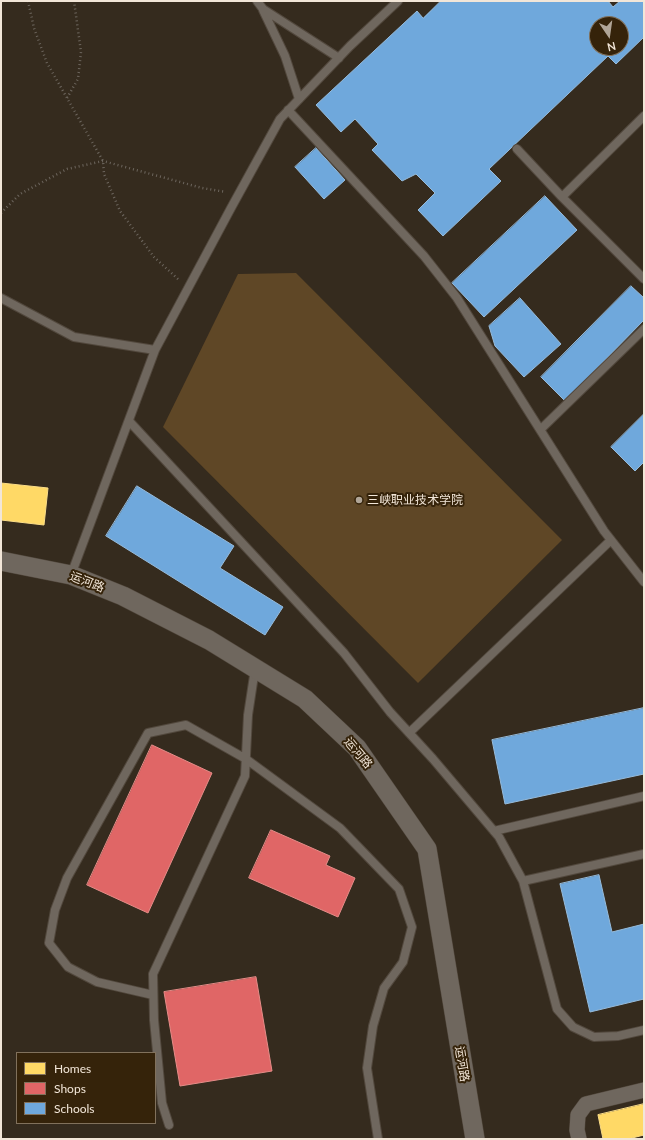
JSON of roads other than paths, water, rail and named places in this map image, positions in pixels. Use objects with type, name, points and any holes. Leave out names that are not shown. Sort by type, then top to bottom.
[{"type":"street","name":"运河路","points":[[1,561],[71,575],[123,596],[209,640],[305,699],[357,748],[427,849],[475,1139]]},
{"type":"street","points":[[579,1139],[577,1130],[578,1114],[586,1104],[644,1090]]},
{"type":"lane","points":[[257,1],[263,9],[285,56],[298,99]]},
{"type":"lane","points":[[71,575],[155,350],[280,119],[339,58],[398,1]]},
{"type":"lane","points":[[263,9],[339,58]]},
{"type":"lane","points":[[288,110],[424,256],[457,298],[611,540],[644,582]]},
{"type":"lane","points":[[562,197],[644,116]]},
{"type":"lane","points":[[516,149],[644,279]]},
{"type":"lane","points":[[1,298],[74,337],[155,350]]},
{"type":"lane","points":[[541,429],[644,328]]},
{"type":"lane","points":[[129,421],[344,654],[390,712],[433,759],[499,837],[523,881],[557,1009],[573,1027],[594,1037],[618,1036],[644,1030]]},
{"type":"lane","points":[[409,733],[611,540]]},
{"type":"lane","points":[[169,1125],[162,1103],[154,1020],[154,974],[245,776],[248,715],[255,668]]},
{"type":"lane","points":[[153,995],[98,982],[68,968],[49,943],[55,910],[67,878],[148,734],[186,725],[246,759],[340,828],[399,889],[412,927],[403,962],[384,988],[373,1026],[367,1068],[378,1139]]},
{"type":"lane","points":[[494,831],[644,796]]},
{"type":"lane","points":[[523,881],[644,854]]},
{"type":"place","name":"三峡职业技术学院","points":[[359,500]]}]
